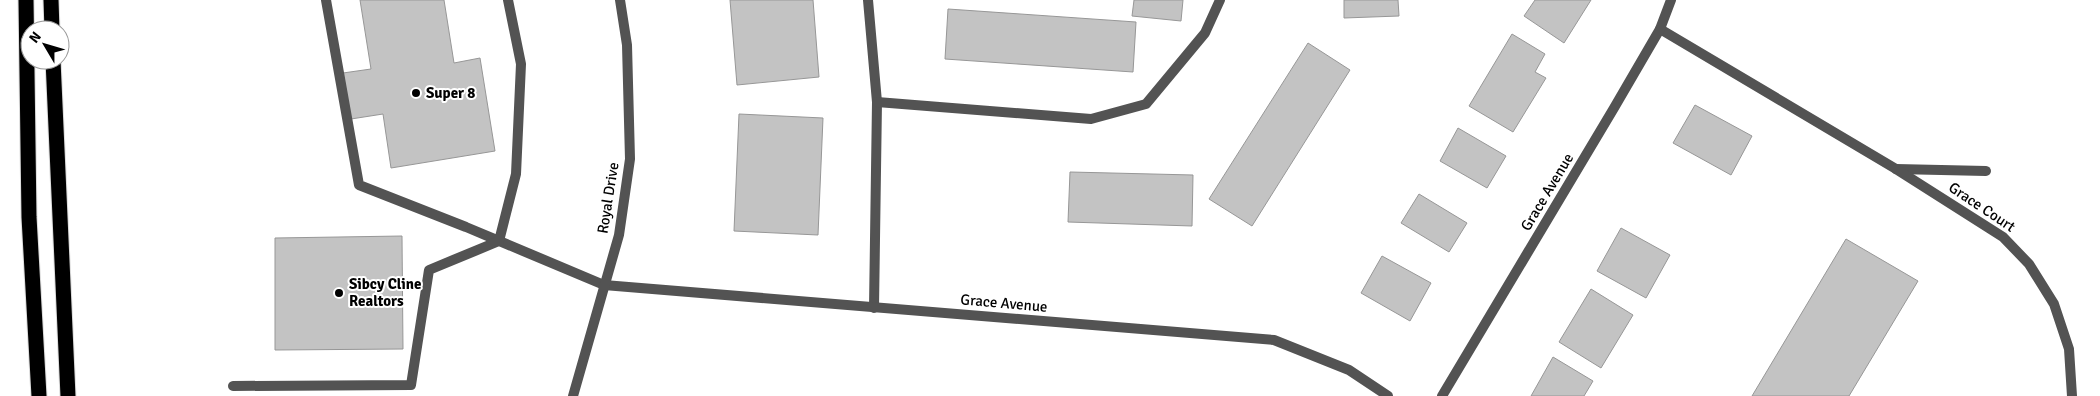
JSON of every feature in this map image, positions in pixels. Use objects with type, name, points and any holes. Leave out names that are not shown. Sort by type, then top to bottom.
[{"type":"highway","points":[[26,0],[30,217],[40,396]]},
{"type":"highway","points":[[51,0],[52,20]]},
{"type":"highway","points":[[53,70],[68,396]]},
{"type":"street","name":"Grace Avenue","points":[[326,0],[359,185],[499,241],[604,286],[1274,340],[1349,370],[1388,396]]},
{"type":"street","points":[[233,386],[412,385],[429,270],[499,241],[516,174],[521,64],[508,0]]},
{"type":"street","name":"Royal Drive","points":[[573,396],[619,236],[630,159],[627,45],[620,0]]},
{"type":"street","points":[[868,0],[877,102],[874,308]]},
{"type":"street","points":[[877,102],[1090,119],[1146,104],[1205,33],[1220,0]]},
{"type":"street","name":"Grace Avenue","points":[[1442,396],[1660,29],[1671,0]]},
{"type":"street","name":"Grace Court","points":[[1660,29],[1896,169],[2003,237],[2029,264],[2054,304],[2068,349],[2072,396]]},
{"type":"street","name":"Grace Court","points":[[1896,169],[1986,171]]},
{"type":"building","name":"Super 8","points":[[360,0],[444,0],[454,63],[480,58],[495,151],[391,168],[383,114],[351,119],[343,73],[371,69]]},
{"type":"building","points":[[730,0],[813,0],[819,77],[737,85]]},
{"type":"building","points":[[1134,0],[1183,0],[1181,21],[1132,16]]},
{"type":"building","points":[[1344,0],[1398,0],[1399,16],[1344,18]]},
{"type":"building","points":[[1535,0],[1591,0],[1564,43],[1524,16]]},
{"type":"building","points":[[948,9],[1136,22],[1133,72],[945,59]]},
{"type":"building","points":[[1512,34],[1545,54],[1535,72],[1546,78],[1513,132],[1469,106]]},
{"type":"building","points":[[1308,43],[1350,70],[1252,226],[1209,199]]},
{"type":"building","points":[[1695,105],[1752,136],[1731,175],[1673,143]]},
{"type":"building","points":[[739,114],[823,118],[818,235],[734,231]]},
{"type":"building","points":[[1458,128],[1506,156],[1487,188],[1440,161]]},
{"type":"building","points":[[1070,172],[1193,175],[1192,226],[1068,222]]},
{"type":"building","points":[[1419,194],[1467,223],[1449,252],[1401,223]]},
{"type":"building","points":[[1621,228],[1670,255],[1646,298],[1597,271]]},
{"type":"building","name":"Sibcy Cline Realtors","points":[[402,236],[403,349],[275,350],[275,238]]},
{"type":"building","points":[[1846,239],[1918,281],[1849,396],[1752,396]]},
{"type":"building","points":[[1382,256],[1431,283],[1410,321],[1361,293]]},
{"type":"building","points":[[1591,289],[1633,315],[1601,368],[1559,342]]},
{"type":"building","points":[[1553,357],[1593,381],[1584,396],[1531,396]]},
{"type":"place","name":"Super 8","points":[[416,93]]},
{"type":"place","name":"Sibcy Cline Realtors","points":[[339,293]]}]
